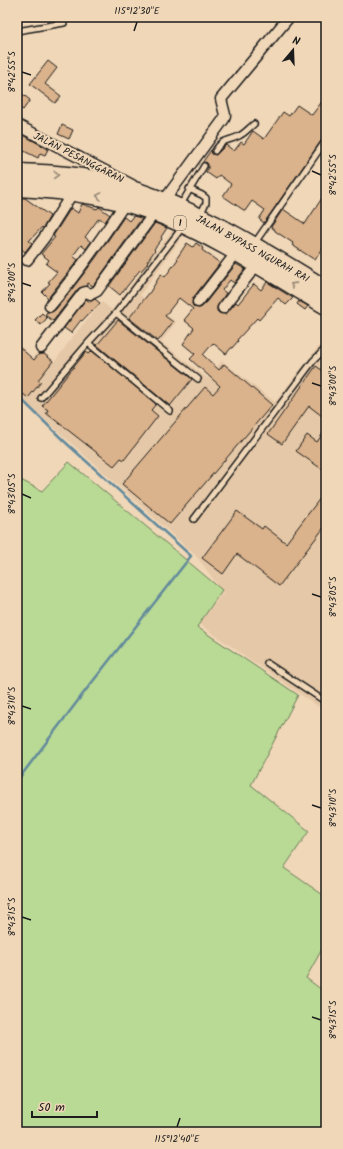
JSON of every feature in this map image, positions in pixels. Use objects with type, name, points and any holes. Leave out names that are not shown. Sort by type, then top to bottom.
[{"type":"highway","name":"JALAN BYPASS NGURAH RAI","points":[[17,173],[62,175],[99,182],[132,198],[166,208],[326,290]]},
{"type":"highway","name":"JALAN BYPASS NGURAH RAI","points":[[17,187],[132,198]]},
{"type":"highway","name":"JALAN BYPASS NGURAH RAI","points":[[166,208],[192,221]]},
{"type":"highway","name":"JALAN BYPASS NGURAH RAI","points":[[245,249],[258,263],[326,305]]},
{"type":"street","points":[[41,348],[83,293],[86,292],[91,294],[97,291],[166,208],[224,119],[225,115],[221,99],[289,17]]},
{"type":"street","name":"JALAN PESANGGARAN","points":[[17,125],[125,180],[134,186],[132,198]]},
{"type":"street","points":[[27,260],[44,238],[72,192]]},
{"type":"street","points":[[50,306],[69,284],[132,198]]},
{"type":"street","points":[[198,302],[245,249]]},
{"type":"street","points":[[223,308],[258,263]]},
{"type":"lane","points":[[17,31],[64,23]]},
{"type":"lane","points":[[215,151],[221,143],[239,136],[254,124]]},
{"type":"lane","points":[[245,249],[324,143]]},
{"type":"lane","points":[[166,208],[190,189],[204,166]]},
{"type":"lane","points":[[41,398],[116,313],[206,203],[206,198],[190,189]]},
{"type":"lane","points":[[116,313],[198,379]]},
{"type":"lane","points":[[88,343],[170,411]]},
{"type":"lane","points":[[194,518],[313,361],[326,348]]},
{"type":"lane","points":[[267,663],[326,702]]},
{"type":"shaded area","points":[[174,228],[185,233],[140,295],[176,322],[161,342],[207,378],[222,361],[275,402],[326,337],[326,712],[199,624],[223,592],[196,556],[17,394],[17,379],[40,349],[55,361],[102,302],[112,310]]},
{"type":"green space","points":[[69,462],[222,590],[197,627],[298,695],[251,785],[309,831],[284,868],[326,897],[326,942],[306,978],[326,993],[326,1132],[17,1132],[17,478],[42,491]]},
{"type":"building","points":[[48,61],[57,68],[45,84],[61,96],[55,103],[30,84]]},
{"type":"building","points":[[21,93],[30,100],[23,110],[17,106],[17,98]]},
{"type":"building","points":[[326,96],[326,138],[321,141],[264,223],[259,219],[265,210],[252,201],[245,211],[223,196],[231,184],[219,175],[216,179],[206,172],[208,169],[208,164],[206,162],[202,163],[211,150],[212,154],[216,155],[226,145],[234,151],[241,142],[244,144],[253,131],[264,139],[283,112],[289,116],[297,105],[312,115]]},
{"type":"building","points":[[62,125],[73,130],[69,139],[58,134]]},
{"type":"building","points":[[17,134],[23,139],[25,136],[48,149],[45,155],[40,153],[38,158],[24,151],[17,163]]},
{"type":"building","points":[[326,192],[326,243],[315,260],[292,245],[293,243],[271,227],[283,209],[305,224]]},
{"type":"building","points":[[18,198],[25,198],[50,216],[43,228],[42,227],[29,241],[32,243],[25,252],[17,245]]},
{"type":"building","points":[[82,204],[97,209],[99,207],[110,215],[105,222],[99,218],[85,237],[91,242],[86,249],[81,245],[73,256],[78,260],[48,298],[42,292],[57,272],[46,264],[49,260],[41,254],[55,237],[53,236],[71,208],[78,213]]},
{"type":"building","points":[[133,216],[142,218],[93,286],[88,283],[86,286],[78,289],[53,321],[45,315],[47,312],[52,312],[55,310],[65,298],[95,259],[124,217],[129,221]]},
{"type":"building","points":[[155,223],[167,228],[161,237],[162,239],[154,249],[155,250],[147,262],[148,263],[141,271],[140,270],[120,295],[109,286]]},
{"type":"building","points":[[187,243],[193,247],[196,243],[203,248],[202,250],[220,263],[193,298],[192,304],[194,307],[200,308],[203,306],[236,264],[245,269],[234,283],[230,280],[222,290],[226,293],[217,307],[217,311],[219,313],[226,314],[236,302],[238,304],[254,284],[261,290],[267,282],[293,298],[286,305],[278,298],[259,320],[257,318],[226,354],[213,343],[203,355],[219,370],[224,364],[272,405],[170,524],[122,484],[205,387],[213,394],[220,386],[190,359],[195,354],[183,344],[194,328],[184,320],[193,309],[179,298],[165,316],[173,322],[158,341],[129,318],[150,292],[161,274],[165,277]]},
{"type":"building","points":[[86,299],[90,302],[95,299],[100,303],[82,321],[81,320],[71,333],[64,328]]},
{"type":"building","points":[[299,301],[308,306],[305,310],[297,304]]},
{"type":"building","points":[[42,313],[47,318],[41,325],[35,320]]},
{"type":"building","points":[[118,320],[192,379],[170,406],[97,345]]},
{"type":"building","points":[[17,345],[34,360],[39,354],[44,354],[53,361],[38,380],[41,382],[28,398],[17,389]]},
{"type":"building","points":[[92,351],[156,404],[151,410],[158,416],[124,460],[121,458],[114,466],[46,413],[48,410],[42,406],[86,352],[89,354]]},
{"type":"building","points":[[316,366],[326,373],[326,419],[309,406],[282,444],[268,434]]},
{"type":"building","points":[[326,429],[326,472],[296,451],[307,435],[317,442]]},
{"type":"building","points":[[321,497],[326,501],[326,525],[279,586],[237,554],[223,574],[202,558],[237,511],[262,529],[264,526],[286,543]]},
{"type":"waterway","points":[[17,395],[64,441],[191,556],[17,781]]}]
